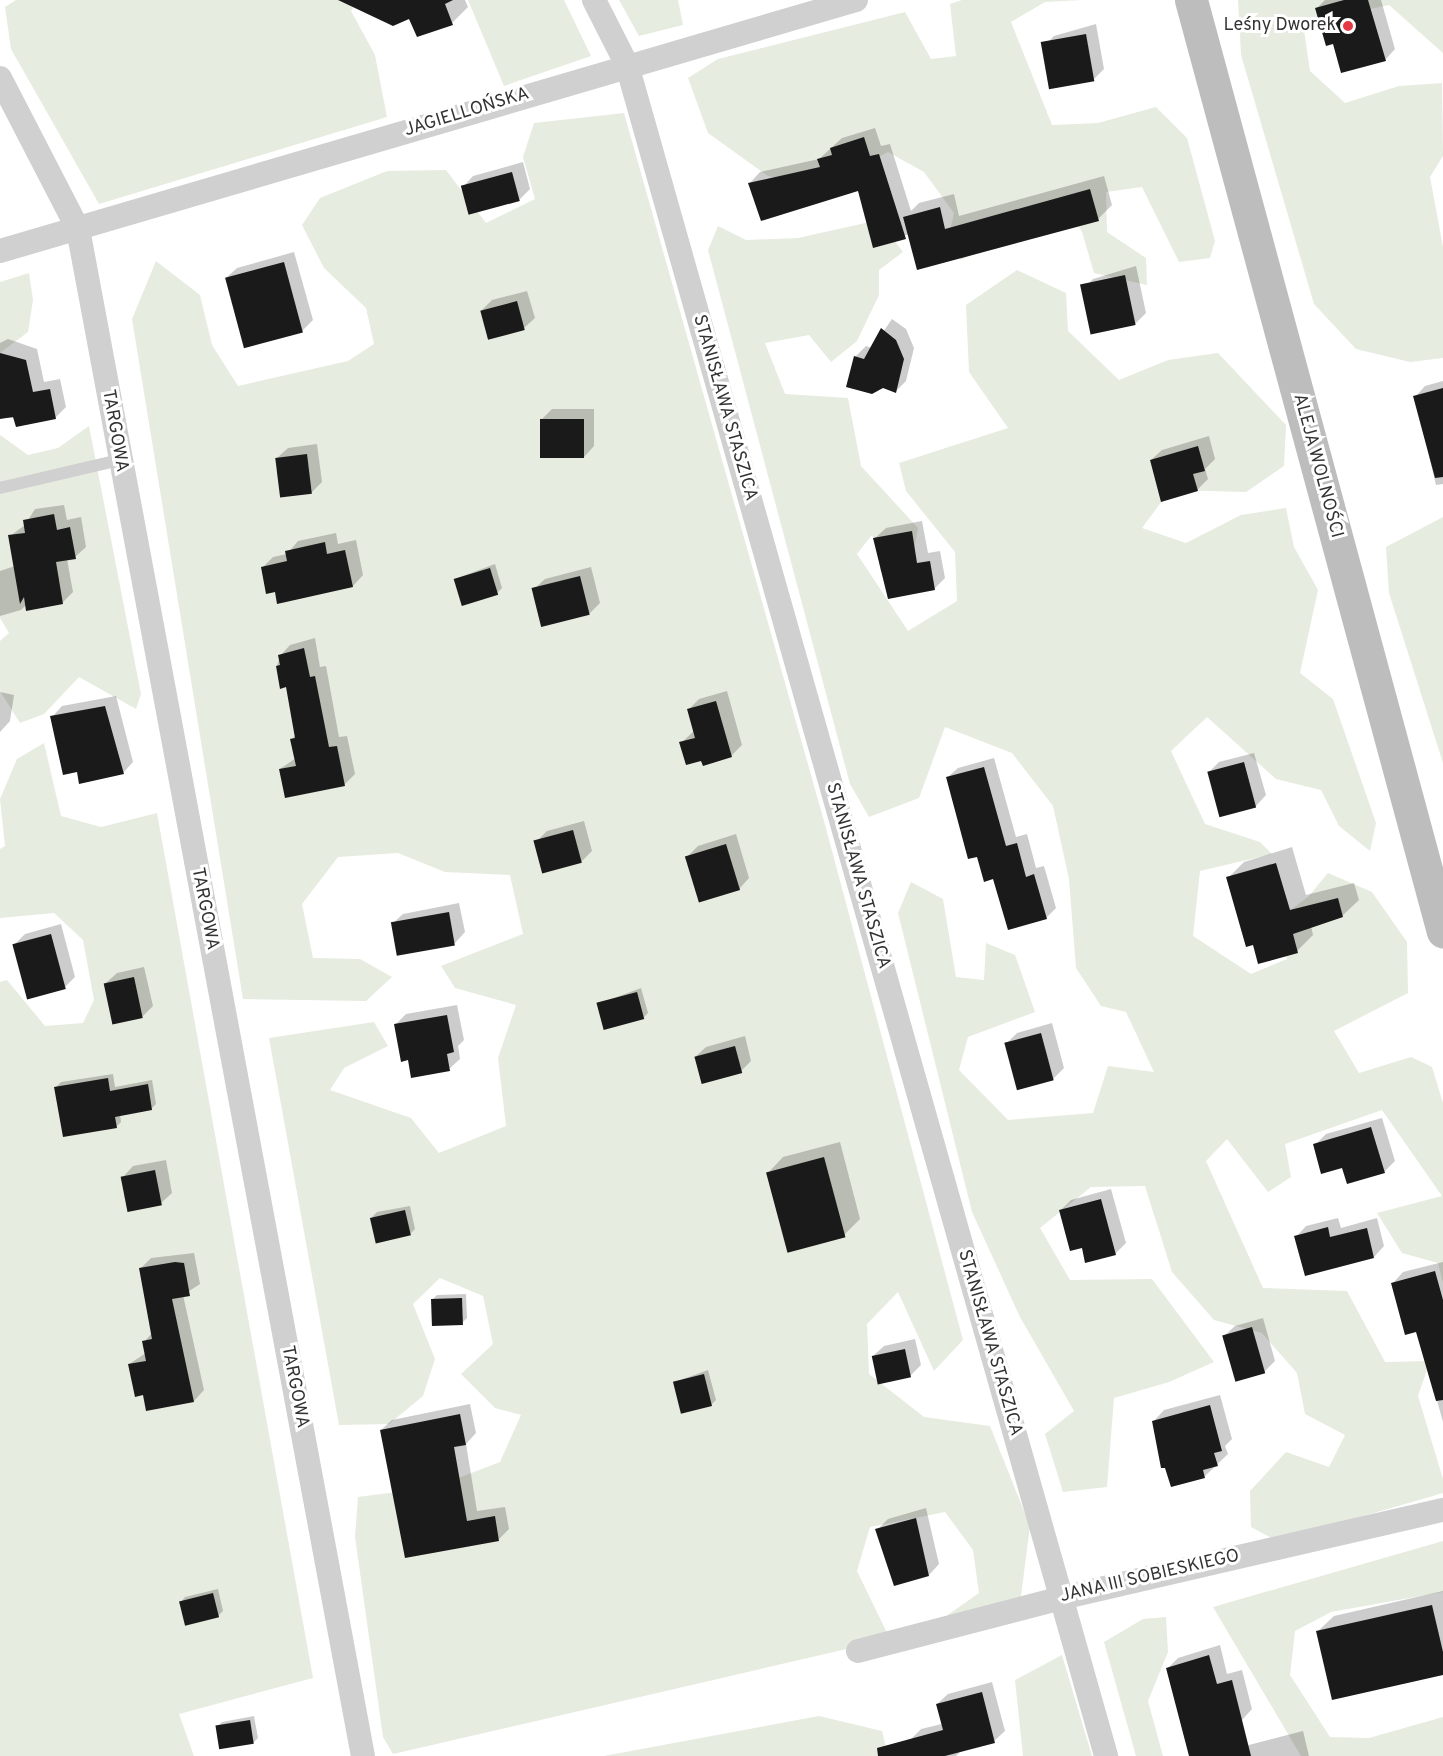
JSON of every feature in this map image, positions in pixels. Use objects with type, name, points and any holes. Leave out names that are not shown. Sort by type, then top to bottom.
[{"type":"street","name":"STANISŁAWA STASZICA","points":[[594,0],[627,65],[1106,1756]]},
{"type":"street","name":"JAGIELLOŃSKA","points":[[0,251],[627,65],[856,0]]},
{"type":"street","name":"ALEJA WOLNOŚCI","points":[[1191,0],[1443,932]]},
{"type":"street","name":"TARGOWA","points":[[0,78],[78,229],[119,460],[363,1756]]},
{"type":"street","name":"JANA III SOBIESKIEGO","points":[[858,1651],[1061,1598],[1443,1510]]},
{"type":"lane","points":[[0,488],[119,460]]},
{"type":"shaded area","points":[[16,0],[358,0],[351,11],[375,55],[387,117],[99,204],[11,49],[5,7]]},
{"type":"shaded area","points":[[468,0],[564,0],[591,56],[504,86]]},
{"type":"shaded area","points":[[619,0],[678,0],[683,25],[639,36]]},
{"type":"shaded area","points":[[962,0],[1082,0],[1045,2],[1011,22],[1052,125],[1098,123],[1156,107],[1187,138],[1215,241],[1210,258],[1179,262],[1142,187],[1106,192],[1107,232],[1146,258],[1147,285],[1094,273],[1082,232],[1069,209],[961,260],[948,239],[954,213],[924,172],[888,152],[811,192],[796,182],[768,176],[708,133],[688,78],[718,59],[905,12],[931,59],[956,56],[950,4]]},
{"type":"shaded area","points":[[1238,0],[1443,0],[1443,53],[1389,5],[1303,23],[1310,71],[1345,103],[1399,86],[1442,83],[1443,156],[1430,177],[1443,247],[1443,358],[1410,362],[1356,349],[1314,304],[1241,55]]},
{"type":"shaded area","points":[[624,113],[824,821],[963,1340],[934,1371],[898,1292],[867,1324],[869,1374],[924,1417],[990,1426],[1030,1526],[1020,1604],[942,1619],[979,1593],[973,1550],[945,1512],[870,1527],[857,1571],[890,1639],[393,1754],[383,1737],[355,1537],[358,1497],[435,1487],[500,1462],[521,1415],[495,1408],[461,1374],[493,1344],[483,1296],[440,1278],[413,1304],[435,1359],[423,1396],[389,1424],[339,1425],[269,1038],[374,1022],[388,1046],[344,1068],[330,1090],[411,1118],[439,1153],[506,1126],[498,1058],[516,1005],[455,988],[441,966],[523,934],[510,875],[445,872],[398,853],[338,857],[302,904],[313,958],[360,959],[392,977],[366,1001],[243,999],[132,319],[156,261],[200,295],[212,345],[238,386],[348,361],[374,344],[366,308],[324,268],[302,225],[320,198],[387,171],[446,170],[486,223],[535,199],[523,157],[534,123]]},
{"type":"shaded area","points":[[879,220],[903,252],[879,270],[879,295],[857,341],[831,362],[809,335],[765,343],[785,394],[848,398],[861,466],[918,528],[913,555],[871,536],[857,554],[908,631],[957,601],[955,552],[906,491],[899,463],[1008,428],[969,372],[966,305],[1017,270],[1066,293],[1068,331],[1119,380],[1168,360],[1218,353],[1286,425],[1284,466],[1246,492],[1170,490],[1142,528],[1186,543],[1241,515],[1286,508],[1294,547],[1318,590],[1300,673],[1333,699],[1376,823],[1370,851],[1339,826],[1321,790],[1276,779],[1207,717],[1171,751],[1205,824],[1260,842],[1272,854],[1200,871],[1193,936],[1251,974],[1287,959],[1277,920],[1308,897],[1328,873],[1372,892],[1407,942],[1408,993],[1334,1031],[1359,1073],[1411,1057],[1432,1067],[1443,1103],[1443,1283],[1438,1263],[1402,1253],[1377,1213],[1442,1196],[1382,1110],[1285,1144],[1291,1177],[1268,1192],[1227,1139],[1206,1161],[1263,1288],[1347,1291],[1385,1362],[1430,1361],[1418,1396],[1443,1479],[1443,1493],[1277,1541],[1251,1527],[1250,1491],[1286,1452],[1329,1467],[1345,1435],[1305,1414],[1297,1373],[1262,1333],[1214,1320],[1172,1272],[1145,1186],[1091,1187],[1040,1228],[1070,1280],[1152,1279],[1214,1362],[1169,1382],[1114,1398],[1107,1487],[1063,1492],[1045,1434],[1074,1411],[1020,1317],[972,1212],[898,913],[911,882],[943,899],[956,977],[984,980],[986,943],[1015,955],[1035,1012],[968,1037],[959,1070],[1008,1120],[1093,1113],[1108,1066],[1154,1072],[1126,1012],[1101,1006],[1076,968],[1069,879],[1053,806],[1012,753],[945,727],[919,798],[869,817],[850,784],[708,250],[718,226],[746,240],[798,238]]},
{"type":"shaded area","points":[[29,273],[33,300],[28,332],[0,353],[0,282]]},
{"type":"shaded area","points":[[89,426],[141,694],[136,709],[79,677],[44,714],[20,723],[0,691],[0,641],[9,633],[0,618],[0,435],[28,455],[58,448]]},
{"type":"shaded area","points":[[1443,517],[1443,763],[1389,593],[1386,547]]},
{"type":"shaded area","points":[[44,743],[61,816],[101,827],[157,813],[313,1678],[179,1714],[194,1756],[0,1756],[0,982],[7,980],[45,1026],[83,1023],[94,1000],[83,940],[54,913],[0,918],[0,849],[5,846],[0,799],[17,759]]},
{"type":"shaded area","points":[[1443,1541],[1443,1592],[1331,1612],[1295,1631],[1290,1675],[1330,1737],[1369,1738],[1443,1717],[1443,1756],[1301,1756],[1213,1607]]},
{"type":"shaded area","points":[[1166,1617],[1168,1652],[1148,1701],[1163,1756],[1136,1756],[1104,1642],[1143,1619]]},
{"type":"shaded area","points":[[1062,1655],[1092,1756],[1023,1756],[1015,1680]]},
{"type":"shaded area","points":[[819,1716],[882,1731],[888,1756],[604,1756]]},
{"type":"building","points":[[338,0],[453,0],[445,4],[453,25],[417,37],[409,19],[393,26]]},
{"type":"building","name":"Leśny Dworek","points":[[1344,0],[1368,0],[1386,61],[1341,73],[1333,44],[1326,46],[1315,8]]},
{"type":"building","points":[[1086,34],[1094,81],[1049,89],[1041,42]]},
{"type":"building","points":[[864,137],[870,156],[879,154],[906,239],[873,248],[858,191],[761,221],[748,183],[820,167],[817,159],[832,155],[830,148]]},
{"type":"building","points":[[512,172],[520,201],[469,215],[461,186]]},
{"type":"building","points":[[1090,189],[1099,221],[917,270],[903,217],[940,207],[945,229]]},
{"type":"building","points":[[284,262],[303,333],[244,348],[225,278]]},
{"type":"building","points":[[1125,275],[1136,325],[1091,334],[1080,285]]},
{"type":"building","points":[[517,301],[525,330],[488,340],[480,311]]},
{"type":"building","points":[[881,328],[896,340],[904,359],[896,393],[883,388],[872,394],[846,387],[854,356],[864,359]]},
{"type":"building","points":[[0,353],[26,360],[33,392],[50,389],[56,419],[16,427],[13,417],[0,419]]},
{"type":"building","points":[[1443,388],[1443,477],[1435,478],[1413,396]]},
{"type":"building","points":[[540,419],[584,419],[584,458],[540,458]]},
{"type":"building","points":[[1198,446],[1205,471],[1193,474],[1198,491],[1161,502],[1150,460]]},
{"type":"building","points":[[307,454],[312,494],[280,498],[275,458]]},
{"type":"building","points":[[54,514],[57,530],[70,527],[76,559],[56,562],[63,604],[26,611],[24,597],[20,604],[8,535],[25,533],[23,520]]},
{"type":"building","points":[[912,531],[917,563],[930,561],[935,590],[888,599],[873,538]]},
{"type":"building","points":[[325,542],[327,554],[345,550],[353,587],[277,604],[275,592],[266,594],[261,567],[287,561],[285,551]]},
{"type":"building","points":[[490,568],[498,595],[462,606],[454,579]]},
{"type":"building","points":[[580,576],[590,615],[541,627],[531,588]]},
{"type":"building","points":[[304,648],[310,677],[315,676],[329,747],[337,746],[345,786],[285,798],[279,769],[296,766],[290,739],[295,738],[286,687],[280,689],[276,666],[280,665],[278,655]]},
{"type":"building","points":[[716,701],[732,757],[703,766],[701,761],[686,765],[679,742],[695,738],[687,709]]},
{"type":"building","points":[[105,706],[124,774],[79,784],[77,772],[63,775],[50,716]]},
{"type":"building","points":[[1244,762],[1256,807],[1219,817],[1207,772]]},
{"type":"building","points":[[984,767],[1006,846],[1017,843],[1026,877],[1034,874],[1047,919],[1008,930],[993,879],[984,882],[977,857],[968,859],[946,777]]},
{"type":"building","points":[[573,830],[582,863],[542,873],[533,841]]},
{"type":"building","points":[[726,844],[740,890],[699,902],[685,857]]},
{"type":"building","points":[[1276,863],[1290,910],[1338,898],[1343,917],[1293,934],[1298,953],[1258,964],[1253,945],[1246,947],[1226,877]]},
{"type":"building","points":[[449,912],[455,945],[397,956],[391,922]]},
{"type":"building","points":[[51,934],[66,989],[27,999],[12,944]]},
{"type":"building","points":[[134,977],[143,1018],[112,1025],[104,983]]},
{"type":"building","points":[[637,992],[644,1019],[604,1030],[596,1003]]},
{"type":"building","points":[[447,1015],[454,1052],[447,1054],[450,1071],[411,1078],[408,1060],[401,1062],[394,1024]]},
{"type":"building","points":[[1041,1033],[1054,1080],[1017,1090],[1004,1043]]},
{"type":"building","points":[[735,1046],[742,1073],[702,1084],[694,1057]]},
{"type":"building","points":[[108,1078],[110,1091],[148,1084],[152,1110],[115,1117],[117,1128],[63,1137],[54,1087]]},
{"type":"building","points":[[1371,1127],[1385,1173],[1347,1184],[1342,1168],[1321,1174],[1313,1144]]},
{"type":"building","points":[[824,1157],[845,1237],[788,1253],[766,1173]]},
{"type":"building","points":[[155,1170],[162,1205],[128,1212],[121,1177]]},
{"type":"building","points":[[1101,1199],[1116,1255],[1085,1263],[1082,1248],[1070,1251],[1059,1210]]},
{"type":"building","points":[[405,1210],[411,1235],[376,1243],[370,1218]]},
{"type":"building","points":[[1328,1227],[1330,1237],[1367,1228],[1374,1258],[1305,1276],[1294,1236]]},
{"type":"building","points":[[175,1262],[184,1263],[190,1296],[172,1299],[194,1402],[146,1411],[143,1395],[135,1397],[128,1364],[146,1361],[142,1341],[152,1339],[139,1268]]},
{"type":"building","points":[[1435,1271],[1443,1300],[1443,1400],[1436,1401],[1416,1332],[1405,1335],[1391,1283]]},
{"type":"building","points":[[462,1298],[463,1325],[432,1326],[431,1299]]},
{"type":"building","points":[[1252,1327],[1265,1373],[1235,1382],[1222,1336]]},
{"type":"building","points":[[905,1349],[911,1377],[878,1384],[872,1356]]},
{"type":"building","points":[[704,1374],[712,1406],[681,1414],[673,1382]]},
{"type":"building","points":[[1210,1405],[1222,1451],[1214,1453],[1218,1466],[1203,1470],[1205,1478],[1171,1487],[1165,1468],[1161,1468],[1152,1421]]},
{"type":"building","points":[[460,1414],[466,1445],[454,1447],[467,1521],[495,1516],[499,1541],[405,1558],[380,1430]]},
{"type":"building","points":[[916,1518],[929,1576],[894,1586],[875,1529]]},
{"type":"building","points":[[213,1593],[219,1617],[185,1626],[179,1601]]},
{"type":"building","points":[[1432,1605],[1443,1652],[1443,1675],[1332,1700],[1316,1631]]},
{"type":"building","points":[[1209,1655],[1217,1684],[1232,1680],[1251,1756],[1189,1756],[1166,1668]]},
{"type":"building","points":[[982,1692],[995,1743],[945,1756],[878,1756],[877,1748],[943,1730],[936,1704]]},
{"type":"building","points":[[250,1720],[254,1744],[219,1749],[215,1725]]},
{"type":"place","name":"Leśny Dworek","points":[[1348,26]]}]
